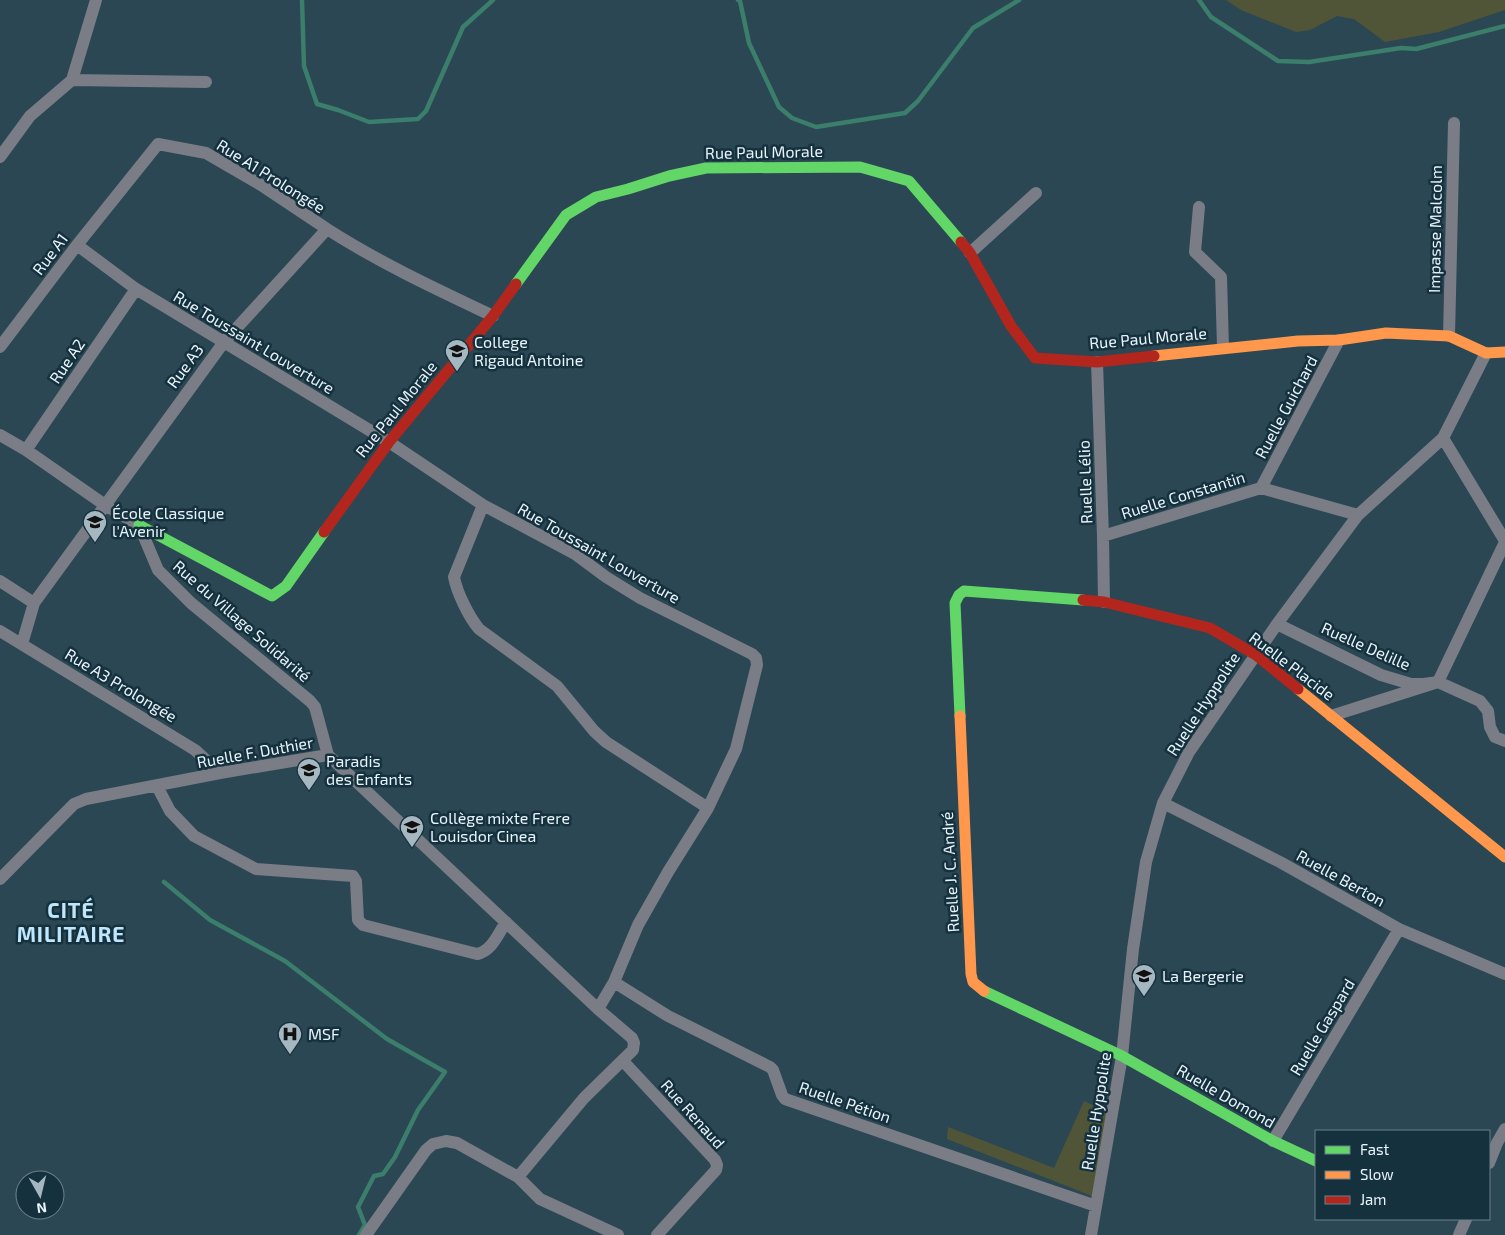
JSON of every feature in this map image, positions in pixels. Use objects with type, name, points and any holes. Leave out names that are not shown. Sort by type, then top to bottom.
[{"type":"street","points":[[0,157],[30,116],[72,80],[96,0]]},
{"type":"street","points":[[72,80],[206,82]]},
{"type":"street","name":"Impasse Malcolm","points":[[1449,336],[1454,123]]},
{"type":"street","name":"Rue A1 Prolongée","points":[[127,181],[158,144],[206,153],[261,185],[326,229]]},
{"type":"street","name":"Rue Paul Morale","points":[[138,525],[272,596],[286,586],[388,442],[493,316],[566,215],[596,197],[669,176],[706,168],[860,166],[910,181],[970,253],[1011,326],[1035,358],[1097,362],[1298,341],[1339,340],[1386,332],[1449,336],[1486,353],[1505,352]]},
{"type":"street","name":"Rue A1","points":[[0,347],[127,181]]},
{"type":"street","points":[[970,253],[1036,193]]},
{"type":"street","points":[[1199,207],[1195,252],[1221,277],[1223,348]]},
{"type":"street","points":[[326,229],[354,247],[407,275],[493,316]]},
{"type":"street","name":"Rue A3","points":[[22,644],[34,603],[224,342],[326,229]]},
{"type":"street","name":"Rue Toussaint Louverture","points":[[77,245],[136,289],[388,442],[483,505],[576,554],[606,577],[640,598],[752,654],[756,658],[757,665],[736,749],[708,808],[638,924],[614,982],[598,1009]]},
{"type":"street","name":"Rue A2","points":[[26,450],[136,289]]},
{"type":"street","name":"Ruelle Guichard","points":[[1261,488],[1339,340]]},
{"type":"street","name":"Ruelle Hyppolite","points":[[1091,1235],[1122,1056],[1133,949],[1146,862],[1163,803],[1189,752],[1277,624],[1358,515],[1443,438],[1486,353]]},
{"type":"street","name":"Ruelle Lélio","points":[[1097,362],[1104,602]]},
{"type":"street","points":[[0,435],[26,450],[105,505],[138,525]]},
{"type":"street","points":[[1331,716],[1438,682],[1505,541],[1443,438]]},
{"type":"street","name":"Ruelle Constantin","points":[[1103,536],[1261,488],[1358,515]]},
{"type":"street","points":[[483,505],[454,577],[456,586],[474,623],[479,629],[557,686],[594,731],[606,742],[708,808]]},
{"type":"street","name":"Rue du Village Solidarité","points":[[138,525],[158,570],[191,603],[315,707],[328,755]]},
{"type":"street","points":[[0,581],[34,603]]},
{"type":"street","name":"Ruelle Placide","points":[[959,595],[964,591],[1104,602],[1210,628],[1256,654],[1505,857]]},
{"type":"street","name":"Ruelle J. C. André","points":[[959,595],[954,603],[973,982],[980,988],[1122,1056]]},
{"type":"street","name":"Ruelle Delille","points":[[1277,624],[1381,674],[1411,684],[1438,682],[1480,701],[1488,711],[1490,728],[1495,737],[1505,741]]},
{"type":"street","name":"Rue A3 Prolongée","points":[[0,631],[196,750],[220,773]]},
{"type":"street","name":"Ruelle F. Duthier","points":[[1,876],[74,804],[86,799],[220,773],[328,755],[598,1009],[632,1038],[634,1042],[633,1050],[623,1060]]},
{"type":"street","points":[[156,786],[170,811],[194,836],[256,869],[353,876],[356,881],[358,920],[363,925],[477,954],[484,953],[490,948],[506,922]]},
{"type":"street","name":"Ruelle Berton","points":[[1163,803],[1280,862],[1398,929],[1505,974]]},
{"type":"street","name":"Ruelle Gaspard","points":[[1273,1141],[1398,929]]},
{"type":"street","name":"Ruelle Pétion","points":[[614,982],[668,1016],[770,1067],[785,1099],[1096,1206]]},
{"type":"street","name":"Ruelle Domond","points":[[1122,1056],[1273,1141],[1315,1161]]},
{"type":"street","points":[[518,1177],[584,1098],[623,1060]]},
{"type":"street","name":"Rue Renaud","points":[[623,1060],[717,1165],[716,1170],[657,1235]]},
{"type":"street","points":[[1490,1159],[1493,1146],[1505,1129]]},
{"type":"street","points":[[366,1235],[426,1150],[433,1144],[446,1141],[457,1144],[518,1177],[540,1199],[618,1235]]},
{"type":"street","points":[[1453,1220],[1460,1234]]},
{"type":"street","points":[[1460,1234],[1466,1220]]},
{"type":"green space","points":[[1226,0],[1505,0],[1505,10],[1439,32],[1385,42],[1354,19],[1337,16],[1310,30],[1296,32],[1241,10]]},
{"type":"green space","points":[[1084,1101],[1107,1112],[1092,1196],[947,1139],[948,1127],[1054,1168]]},
{"type":"waterway","points":[[302,0],[304,66],[317,104],[369,122],[418,119],[426,111],[463,27],[493,0]]},
{"type":"waterway","points":[[738,0],[740,1],[749,43],[779,107],[792,118],[816,127],[905,113],[918,101],[973,28],[1019,0]]},
{"type":"waterway","points":[[1199,0],[1211,17],[1278,61],[1309,62],[1401,48],[1416,49],[1505,26]]},
{"type":"waterway","points":[[164,882],[210,920],[285,961],[387,1039],[445,1072],[418,1110],[395,1157],[383,1174],[374,1176],[358,1207],[365,1225],[359,1235]]},
{"type":"traffic: fast","points":[[516,284],[566,215],[596,197],[669,176],[706,168],[860,167],[909,181],[961,242]]},
{"type":"traffic: fast","points":[[139,525],[272,596],[286,586],[324,532]]},
{"type":"traffic: fast","points":[[960,716],[955,603],[959,595],[964,591],[1083,600]]},
{"type":"traffic: fast","points":[[984,991],[1122,1056],[1273,1141],[1315,1161]]},
{"type":"traffic: slow","points":[[1154,356],[1298,341],[1339,340],[1386,333],[1449,336],[1486,353],[1505,352]]},
{"type":"traffic: slow","points":[[1298,689],[1505,857]]},
{"type":"traffic: slow","points":[[960,716],[971,974],[973,982],[984,991]]},
{"type":"traffic: jam","points":[[961,242],[970,253],[1011,326],[1035,358],[1097,362],[1154,356]]},
{"type":"traffic: jam","points":[[324,532],[389,442],[493,316],[516,284]]},
{"type":"traffic: jam","points":[[1083,600],[1104,602],[1210,628],[1256,655],[1298,689]]},
{"type":"place","name":"College Rigaud Antoine","points":[[457,372]]},
{"type":"place","name":"École Classique l'Avenir","points":[[95,543]]},
{"type":"place","name":"Paradis des Enfants","points":[[309,791]]},
{"type":"place","name":"Collège mixte Frere Louisdor Cinea","points":[[412,848]]},
{"type":"place","name":"La Bergerie","points":[[1144,997]]},
{"type":"place","name":"MSF","points":[[290,1055]]},
{"type":"district","name":"CITÉ MILITAIRE","points":[[71,923]]}]
